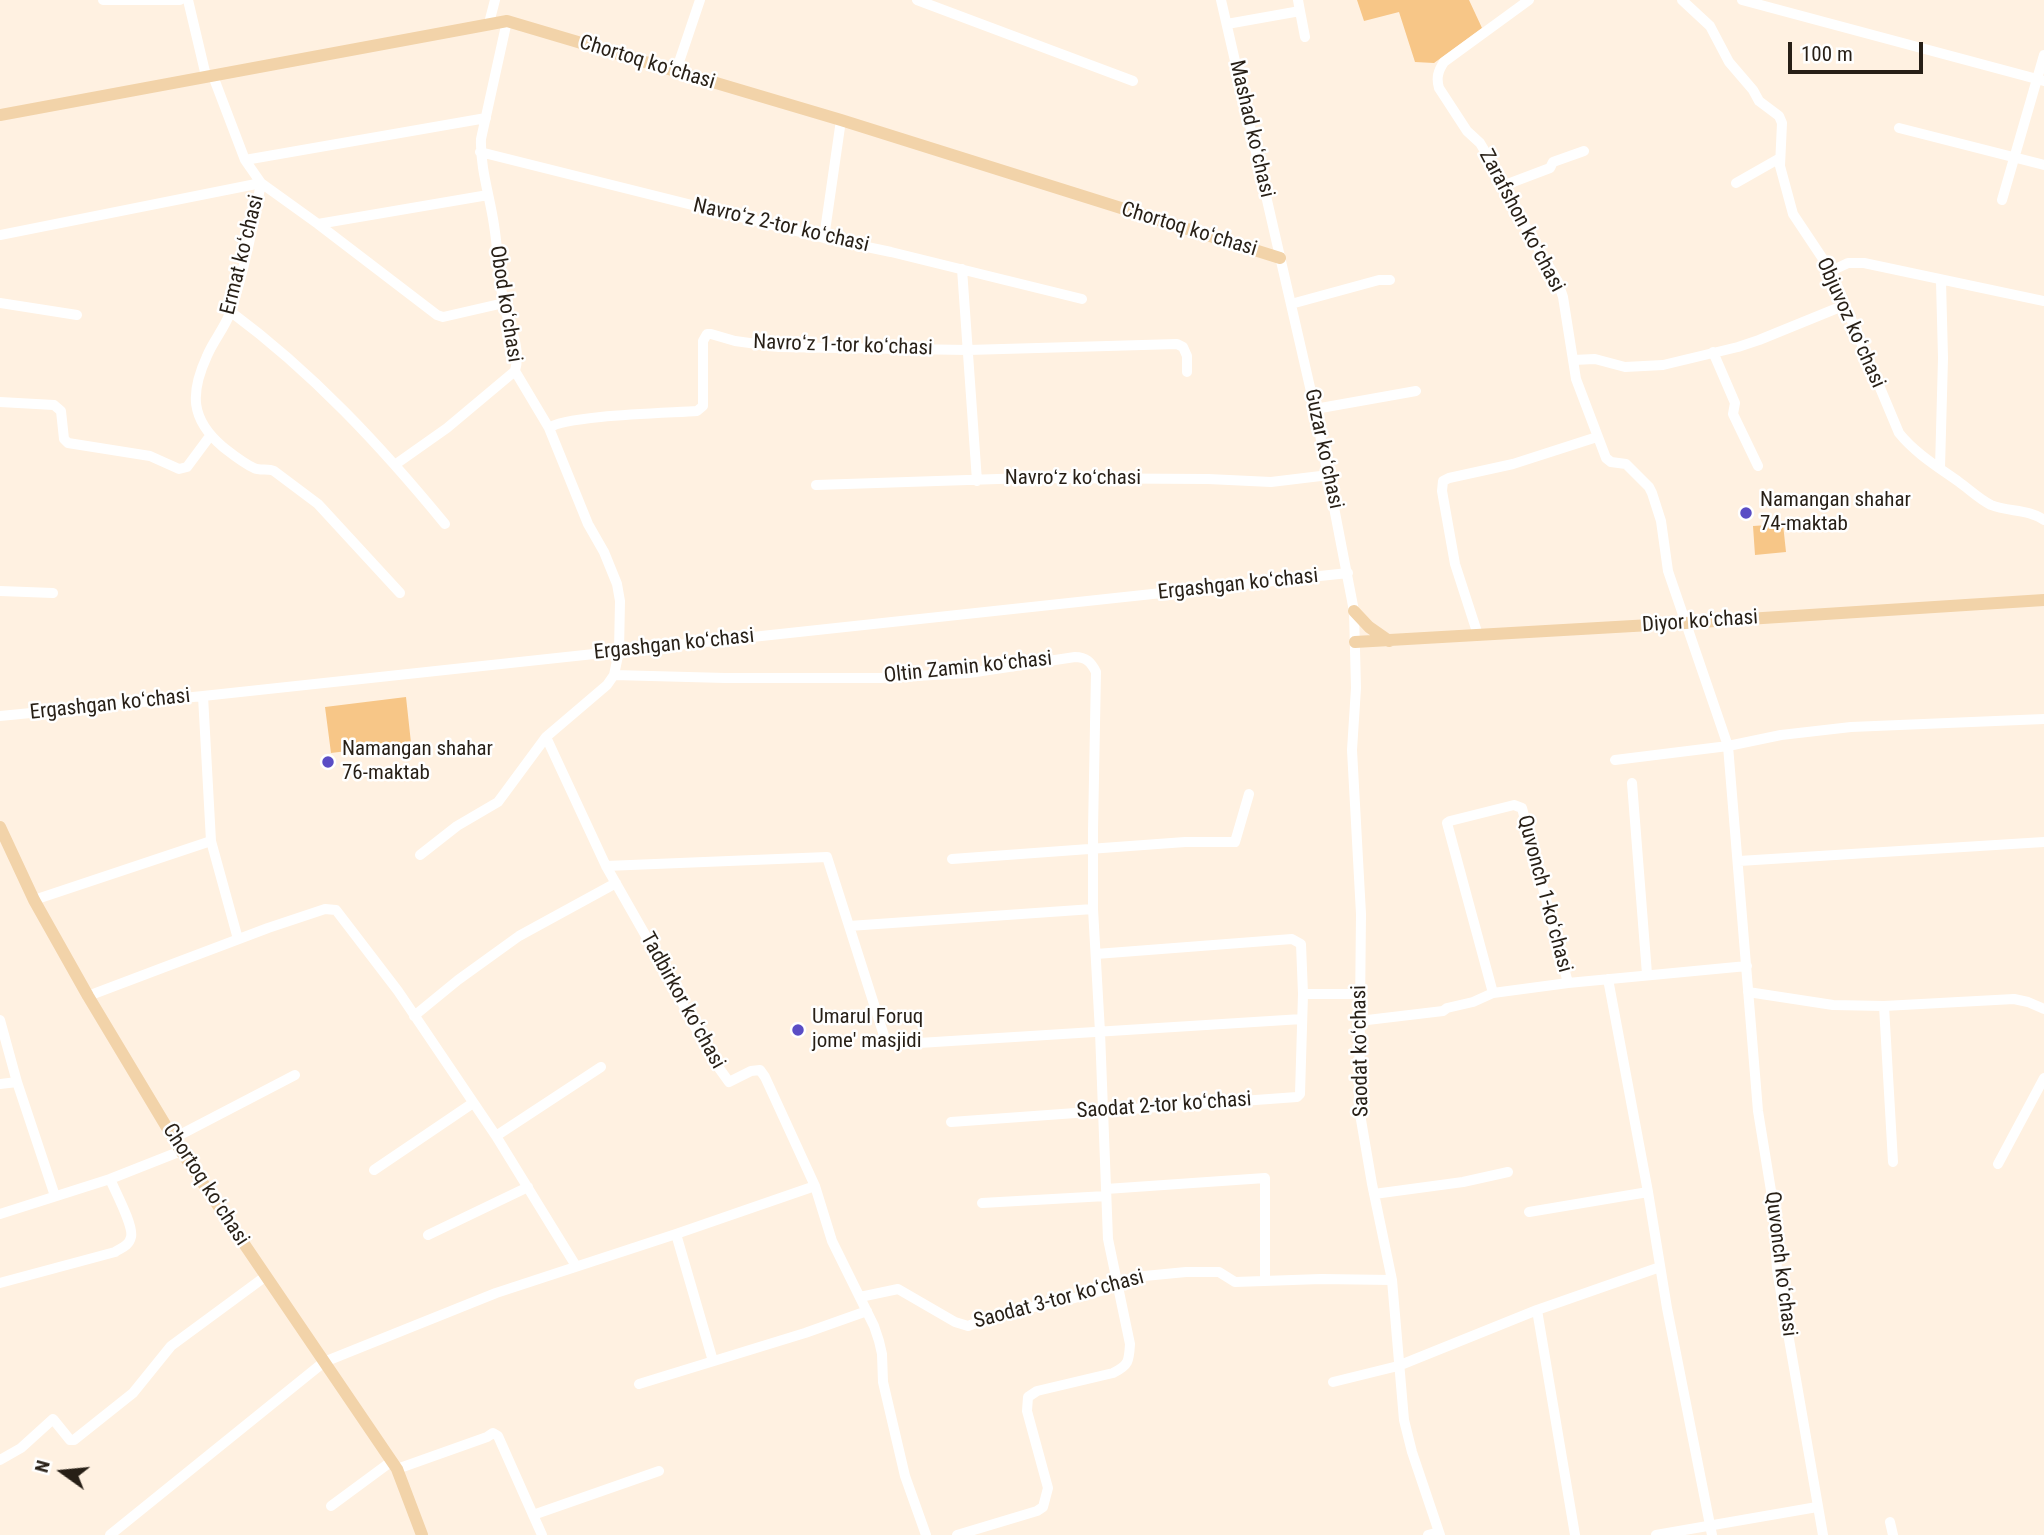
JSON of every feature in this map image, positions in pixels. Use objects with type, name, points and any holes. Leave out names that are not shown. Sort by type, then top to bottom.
[{"type":"main road","name":"Chortoq koʻchasi","points":[[0,115],[507,21],[841,120],[1280,258]]},
{"type":"main road","name":"Diyor koʻchasi","points":[[1355,642],[2044,600]]},
{"type":"main road","points":[[1354,611],[1369,627],[1389,641]]},
{"type":"main road","name":"Chortoq koʻchasi","points":[[0,827],[34,900],[181,1151],[394,1465],[422,1535]]},
{"type":"street","points":[[103,0],[180,0]]},
{"type":"street","name":"Ermat koʻchasi","points":[[188,0],[209,76],[245,160],[261,183],[231,312],[208,354],[198,380],[196,397],[199,420],[210,436],[230,453],[256,469],[274,471],[318,504],[400,593]]},
{"type":"street","points":[[488,23],[495,0]]},
{"type":"street","points":[[676,71],[701,0]]},
{"type":"street","points":[[917,0],[1133,81]]},
{"type":"street","name":"Mashad koʻchasi","points":[[1221,0],[1280,258]]},
{"type":"street","name":"Zarafshon koʻchasi","points":[[1529,0],[1444,62],[1438,70],[1439,88],[1467,131],[1480,143],[1506,185],[1526,227],[1558,282],[1563,297],[1576,379],[1597,437],[1606,458],[1626,464],[1649,487],[1661,521],[1668,571],[1685,623]]},
{"type":"street","name":"Objuvoz koʻchasi","points":[[1682,0],[1710,26],[1729,62],[1759,101],[1779,116],[1782,123],[1780,166],[1793,214],[1831,271],[1899,433],[1907,443],[1990,504],[2038,515],[2044,520]]},
{"type":"street","points":[[1742,0],[2041,80]]},
{"type":"street","points":[[1227,24],[1299,5],[1305,37]]},
{"type":"street","name":"Obod koʻchasi","points":[[507,21],[481,139],[481,152],[504,303],[516,342],[518,360],[515,370],[550,428],[588,524],[604,552],[617,584],[620,601],[619,650]]},
{"type":"street","points":[[2002,200],[2041,80],[2044,55]]},
{"type":"street","points":[[245,160],[486,118]]},
{"type":"street","points":[[824,238],[841,120]]},
{"type":"street","points":[[1899,128],[2044,165]]},
{"type":"street","points":[[1506,185],[1544,171],[1550,168],[1553,162],[1584,151]]},
{"type":"street","name":"Navroʻz 2-tor koʻchasi","points":[[481,152],[1082,299]]},
{"type":"street","points":[[1736,183],[1780,158]]},
{"type":"street","points":[[0,235],[261,183],[437,315],[443,317],[504,303]]},
{"type":"street","points":[[318,224],[488,195]]},
{"type":"street","name":"Guzar koʻchasi","points":[[1280,258],[1329,475],[1354,611],[1355,642]]},
{"type":"street","points":[[1831,271],[1847,263],[1864,263],[2044,301]]},
{"type":"street","points":[[962,269],[977,481]]},
{"type":"street","points":[[1291,304],[1379,280],[1390,280]]},
{"type":"street","points":[[1940,468],[1944,358],[1941,281]]},
{"type":"street","points":[[0,303],[77,314]]},
{"type":"street","points":[[1573,360],[1595,359],[1625,367],[1663,365],[1738,347],[1845,305]]},
{"type":"street","points":[[231,312],[298,366],[396,464],[445,524]]},
{"type":"street","name":"Navroʻz 1-tor koʻchasi","points":[[550,428],[555,424],[595,418],[697,411],[703,406],[703,341],[707,334],[779,347],[968,350],[1177,344],[1183,347],[1187,356],[1187,372]]},
{"type":"street","points":[[1713,352],[1735,402],[1733,414],[1758,466]]},
{"type":"street","points":[[396,464],[447,428],[515,370]]},
{"type":"street","points":[[1315,409],[1416,391]]},
{"type":"street","points":[[0,402],[54,405],[61,411],[64,439],[68,443],[150,456],[179,469],[187,467],[210,436]]},
{"type":"street","points":[[1478,635],[1455,564],[1442,491],[1443,481],[1513,464],[1597,437]]},
{"type":"street","name":"Navroʻz koʻchasi","points":[[816,485],[1028,478],[1270,482],[1329,475]]},
{"type":"street","name":"Ergashgan koʻchasi","points":[[0,716],[1348,573]]},
{"type":"street","points":[[0,591],[53,593]]},
{"type":"street","points":[[1685,623],[1728,746],[1748,992],[1833,1005],[1884,1006],[2014,999],[2044,1009]]},
{"type":"street","name":"Saodat koʻchasi","points":[[1355,642],[1356,688],[1352,750],[1361,914],[1359,1108],[1392,1280],[1404,1420],[1440,1534]]},
{"type":"street","points":[[420,855],[457,826],[498,802],[546,737],[607,684],[614,675],[619,650]]},
{"type":"street","name":"Oltin Zamin koʻchasi","points":[[614,675],[880,678],[969,673],[1074,657],[1087,659],[1096,672],[1093,848]]},
{"type":"street","points":[[203,696],[211,841],[238,939]]},
{"type":"street","points":[[1615,760],[1851,727],[2044,719]]},
{"type":"street","name":"Tadbirkor koʻchasi","points":[[546,737],[606,866],[711,1057],[729,1082],[751,1071],[760,1070],[765,1077],[815,1186],[832,1241],[879,1341],[883,1382],[905,1476],[926,1535]]},
{"type":"street","points":[[1632,783],[1647,974]]},
{"type":"street","points":[[952,859],[1185,842],[1235,842],[1249,794]]},
{"type":"street","name":"Quvonch 1-koʻchasi","points":[[1493,993],[1447,823],[1514,805],[1522,808],[1568,983]]},
{"type":"street","points":[[34,900],[211,841]]},
{"type":"street","points":[[1739,861],[2044,842]]},
{"type":"street","points":[[957,1535],[1043,1507],[1048,1488],[1027,1411],[1028,1397],[1037,1391],[1113,1373],[1125,1367],[1129,1359],[1130,1344],[1108,1239],[1093,909],[1093,848]]},
{"type":"street","points":[[606,866],[827,857],[887,1045],[1302,1019],[1301,944],[1292,939],[1096,954]]},
{"type":"street","points":[[414,1016],[519,936],[616,883]]},
{"type":"street","points":[[88,996],[238,939],[325,909],[336,910],[414,1016],[496,1136],[576,1266]]},
{"type":"street","points":[[849,926],[1093,909]]},
{"type":"street","name":"Quvonch 1-koʻchasi","points":[[1359,1021],[1443,1012],[1493,993],[1647,974],[1747,966]]},
{"type":"street","points":[[1608,979],[1711,1531]]},
{"type":"street","name":"Quvonch koʻchasi","points":[[1748,992],[1758,1111],[1773,1203],[1777,1270],[1823,1535]]},
{"type":"street","points":[[1303,994],[1360,994]]},
{"type":"street","points":[[1884,1006],[1892,1162]]},
{"type":"street","name":"Saodat 2-tor koʻchasi","points":[[951,1122],[1297,1097],[1301,1090],[1302,1019]]},
{"type":"street","points":[[0,1020],[17,1082],[55,1196]]},
{"type":"street","points":[[496,1136],[601,1068]]},
{"type":"street","points":[[173,1138],[295,1075]]},
{"type":"street","points":[[1998,1164],[2044,1078]]},
{"type":"street","points":[[0,1084],[17,1082]]},
{"type":"street","points":[[374,1170],[473,1103]]},
{"type":"street","points":[[0,1214],[110,1179],[181,1151]]},
{"type":"street","points":[[1374,1194],[1463,1182],[1508,1172]]},
{"type":"street","points":[[982,1203],[1265,1178],[1265,1281]]},
{"type":"street","points":[[0,1283],[114,1252],[125,1246],[131,1231],[110,1179]]},
{"type":"street","points":[[110,1535],[324,1362],[496,1293],[815,1186]]},
{"type":"street","points":[[428,1235],[528,1188]]},
{"type":"street","points":[[1529,1212],[1648,1192]]},
{"type":"street","points":[[676,1234],[713,1362]]},
{"type":"street","points":[[1333,1381],[1398,1366],[1537,1310],[1660,1266]]},
{"type":"street","name":"Saodat 3-tor koʻchasi","points":[[860,1297],[898,1289],[968,1326],[1000,1314],[1117,1286],[1134,1277],[1219,1272],[1235,1283],[1392,1280]]},
{"type":"street","points":[[0,1460],[21,1448],[53,1419],[69,1439],[74,1440],[133,1393],[172,1346],[266,1276]]},
{"type":"street","points":[[1537,1310],[1574,1535]]},
{"type":"street","points":[[639,1384],[867,1311]]},
{"type":"street","points":[[331,1506],[394,1465],[493,1433],[498,1436],[542,1535]]},
{"type":"street","points":[[533,1515],[659,1471]]},
{"type":"street","points":[[1656,1535],[1711,1531],[1817,1507]]},
{"type":"street","points":[[1890,1522],[1893,1535]]},
{"type":"street","points":[[1428,1535],[1440,1534]]},
{"type":"shaded area","points":[[1357,0],[1469,0],[1482,28],[1434,63],[1415,62],[1399,12],[1364,21]]},
{"type":"shaded area","points":[[1783,524],[1786,552],[1755,555],[1753,526]]},
{"type":"shaded area","points":[[406,697],[411,743],[331,753],[325,707]]},
{"type":"place","name":"Namangan shahar 74-maktab","points":[[1746,513]]},
{"type":"place","name":"Namangan shahar 76-maktab","points":[[328,762]]},
{"type":"place","name":"Umarul Foruq jome' masjidi","points":[[798,1030]]}]
